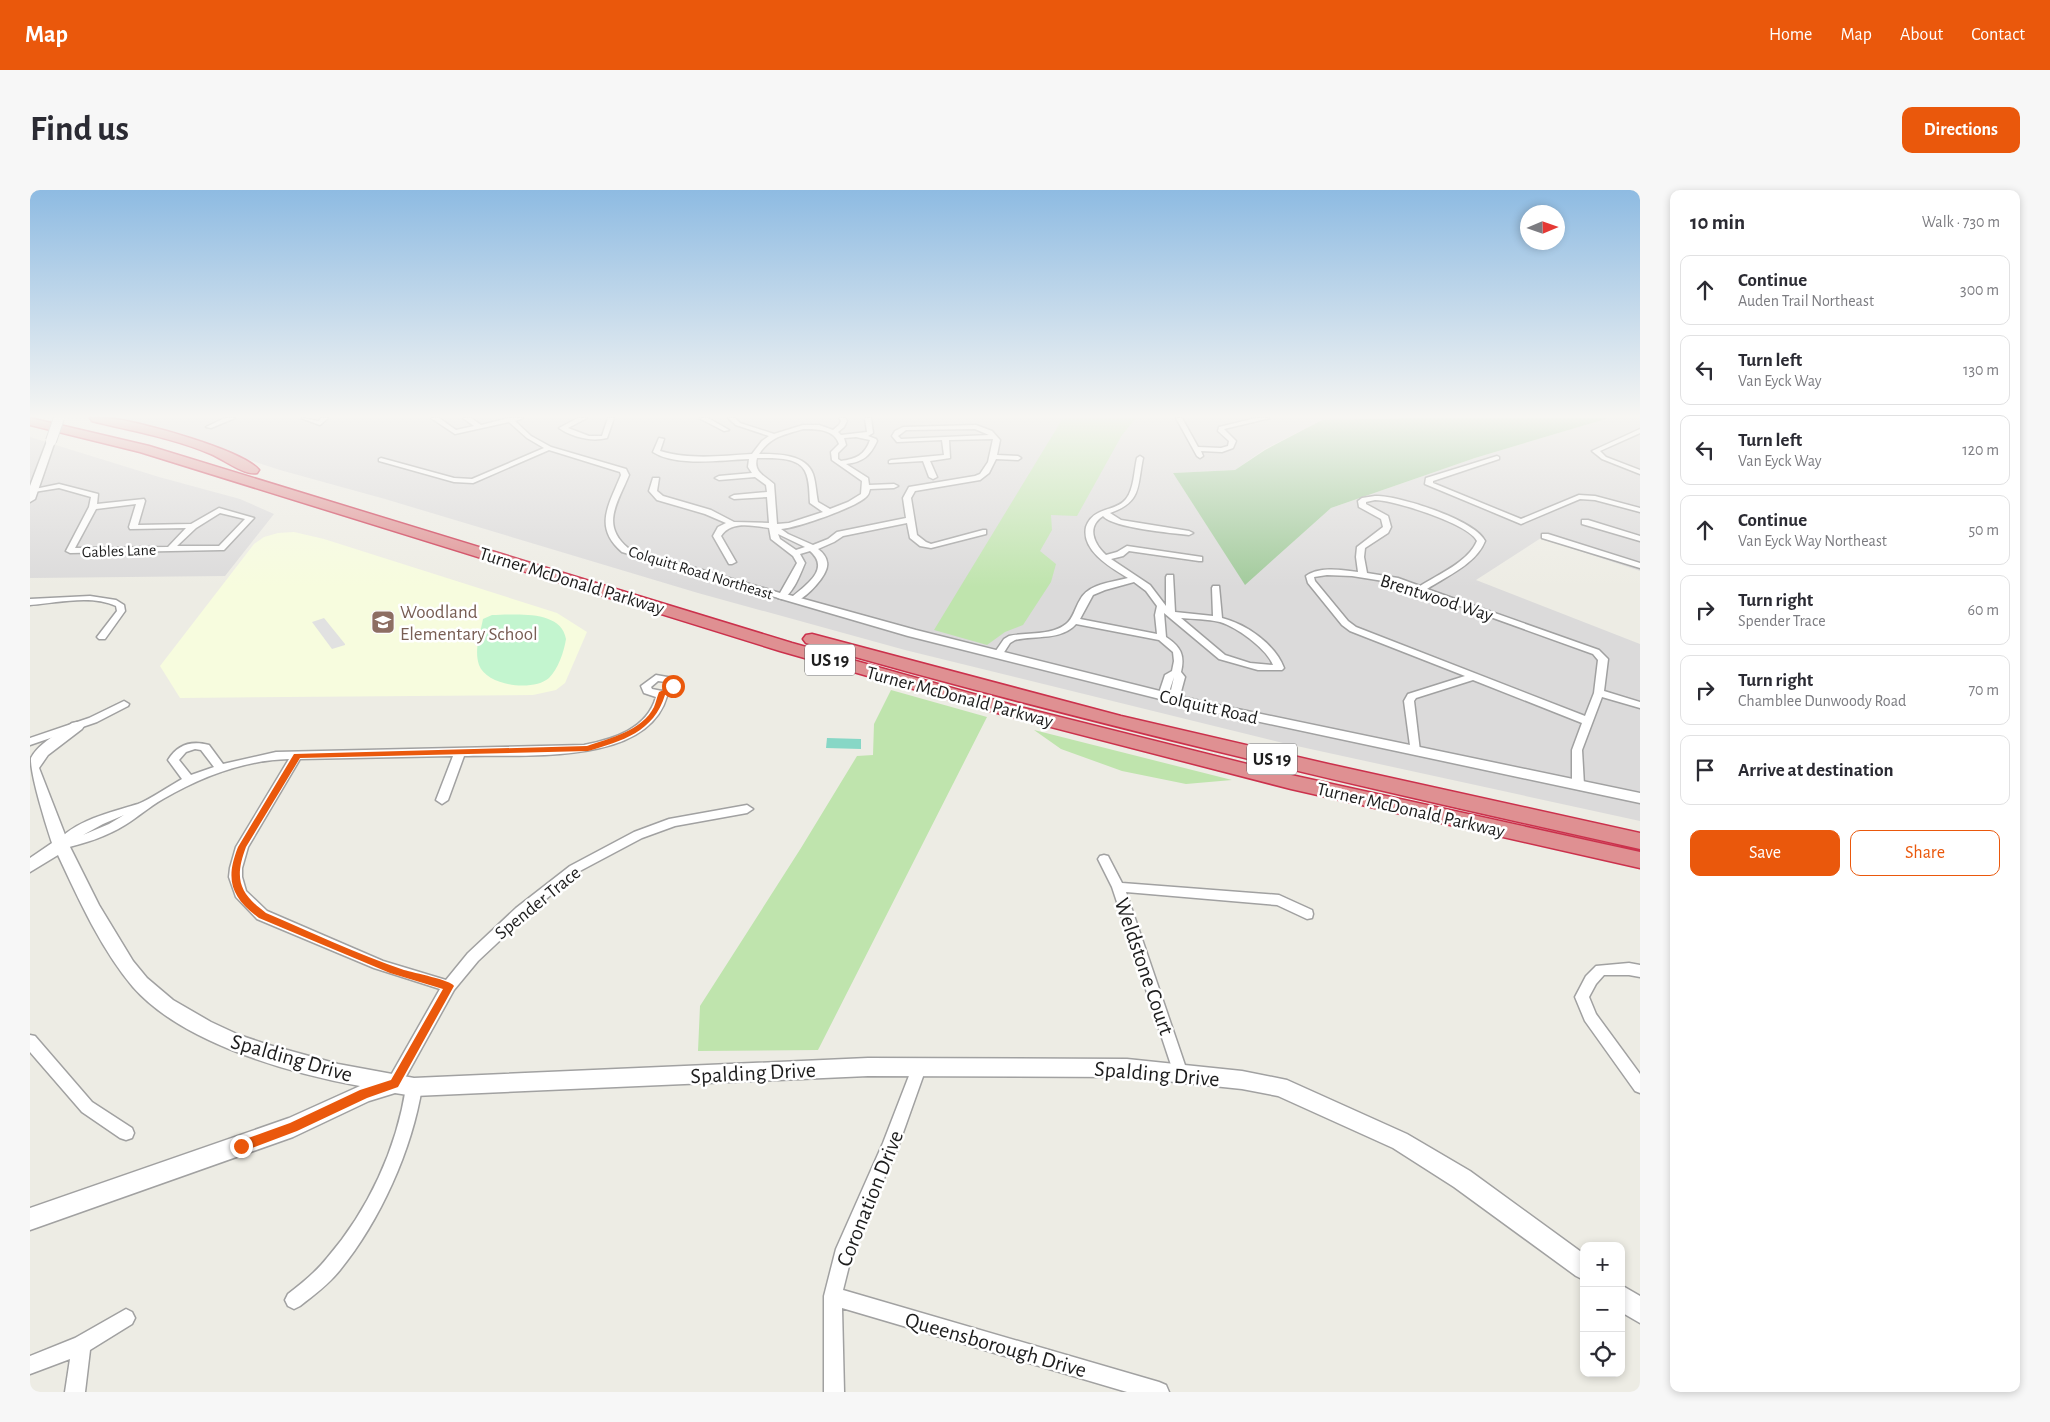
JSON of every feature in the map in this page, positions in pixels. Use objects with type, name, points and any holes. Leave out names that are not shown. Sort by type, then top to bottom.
[{"type":"highway","points":[[194,474],[356,524],[402,535],[432,537]]},
{"type":"highway","name":"Turner McDonald Parkway","points":[[228,474],[841,663],[1077,729],[1291,782],[1640,860]]},
{"type":"highway","name":"Turner McDonald Parkway","points":[[266,474],[798,635],[1004,693],[1217,746],[1640,841]]},
{"type":"street","points":[[38,474],[32,488],[59,486],[86,493],[95,496],[93,507]]},
{"type":"street","points":[[432,474],[454,480],[473,481],[489,474]]},
{"type":"street","name":"Colquitt Road Northeast","points":[[625,474],[608,520],[611,538],[625,550],[788,597]]},
{"type":"street","points":[[809,474],[814,503],[829,512]]},
{"type":"street","points":[[656,480],[653,491],[660,498],[708,512],[733,524],[774,527],[784,526],[829,512],[857,500],[866,492],[866,487],[865,480],[856,474]]},
{"type":"street","points":[[983,532],[929,546],[915,539],[907,498],[912,489],[977,478],[985,474]]},
{"type":"street","points":[[1136,474],[1130,498],[1122,505],[1095,516],[1089,527],[1093,547],[1105,558],[1136,578],[1149,589],[1161,606],[1171,614],[1229,660],[1268,668],[1278,668],[1277,661],[1267,649],[1238,627],[1218,620],[1171,614]]},
{"type":"street","points":[[1447,474],[1429,480],[1429,484],[1521,522],[1579,497],[1595,498],[1640,510]]},
{"type":"street","points":[[719,478],[757,475],[770,484],[774,527],[772,531],[774,537],[778,542],[796,553],[800,559],[801,567],[788,589],[788,597]]},
{"type":"street","points":[[866,487],[894,486]]},
{"type":"street","points":[[734,497],[770,494]]},
{"type":"street","points":[[1363,575],[1360,557],[1361,547],[1385,531],[1387,527],[1385,518],[1367,509],[1362,505],[1362,501],[1367,498],[1386,498],[1454,521],[1473,530],[1480,536],[1479,547],[1467,559],[1421,589]]},
{"type":"street","name":"Gables Lane","points":[[171,548],[193,526],[219,510],[250,518],[221,548],[70,551],[93,507],[141,501],[133,527],[193,526]]},
{"type":"street","points":[[1105,512],[1108,517],[1119,522],[1189,533]]},
{"type":"street","points":[[796,553],[833,541],[840,534],[910,520]]},
{"type":"street","points":[[1585,522],[1640,539]]},
{"type":"street","points":[[732,562],[717,536],[720,530],[733,524]]},
{"type":"street","points":[[774,527],[787,537],[811,547],[820,556],[823,568],[817,579],[788,597]]},
{"type":"street","points":[[1545,536],[1640,566]]},
{"type":"street","points":[[1105,558],[1120,554],[1127,548],[1198,559]]},
{"type":"street","name":"Brentwood Way","points":[[1578,785],[1576,750],[1588,721],[1599,693],[1603,659],[1596,652],[1421,589],[1382,577],[1320,572],[1314,573],[1309,579],[1345,623],[1353,629],[1588,721]]},
{"type":"street","points":[[1170,577],[1171,614]]},
{"type":"street","points":[[998,655],[1008,640],[1018,636],[1059,632],[1068,628],[1074,621],[1087,596],[1093,591],[1136,578]]},
{"type":"street","points":[[1216,588],[1218,620]]},
{"type":"street","name":"Colquitt Road","points":[[788,597],[912,633],[1169,698],[1640,798]]},
{"type":"street","points":[[30,602],[100,599],[115,602],[120,605],[121,611],[102,637]]},
{"type":"street","points":[[1161,606],[1159,615],[1162,638]]},
{"type":"street","points":[[1074,621],[1162,638],[1177,651],[1180,658],[1176,673],[1180,677],[1169,698]]},
{"type":"street","points":[[1415,751],[1409,700],[1412,696],[1474,676]]},
{"type":"street","points":[[1599,693],[1640,705]]},
{"type":"street","points":[[30,866],[60,845],[78,841],[128,818],[141,807],[189,780],[220,767],[259,758],[297,756],[571,750],[604,744],[626,736],[644,724],[657,709],[662,694]]},
{"type":"street","points":[[30,742],[76,726],[124,704]]},
{"type":"street","points":[[31,765],[43,752],[76,726]]},
{"type":"street","points":[[189,780],[173,760],[176,754],[186,748],[205,747],[220,767]]},
{"type":"street","points":[[442,800],[460,753]]},
{"type":"street","points":[[297,756],[242,847],[236,862],[235,877],[238,892],[247,904],[262,916],[382,965],[428,982],[450,986]]},
{"type":"street","name":"Spalding Drive","points":[[31,765],[60,845],[92,908],[127,966],[140,983],[166,1006],[234,1042],[269,1054],[338,1073],[404,1086],[868,1067],[990,1066],[1127,1068],[1242,1080],[1280,1087],[1369,1126],[1400,1142],[1462,1179],[1580,1265]]},
{"type":"street","name":"Spender Trace","points":[[404,1086],[450,986],[473,957],[521,912],[574,869],[638,835],[673,822],[747,809]]},
{"type":"street","name":"Weldstone Court","points":[[1104,859],[1118,888],[1181,1074]]},
{"type":"street","points":[[1118,888],[1279,900],[1307,914]]},
{"type":"street","points":[[1640,971],[1629,969],[1601,970],[1591,980],[1582,997],[1590,1017],[1640,1086]]},
{"type":"street","points":[[30,1041],[87,1107],[126,1133]]},
{"type":"street","name":"Coronation Drive","points":[[834,1392],[833,1296],[845,1249],[891,1144],[919,1068]]},
{"type":"street","points":[[30,1219],[149,1176],[293,1128],[364,1094],[404,1086],[410,1116],[398,1148],[373,1202],[334,1264],[294,1300]]},
{"type":"street","name":"Queensborough Drive","points":[[833,1296],[1158,1392]]},
{"type":"street","points":[[1625,1300],[1640,1312]]},
{"type":"street","points":[[30,1365],[81,1345],[126,1318]]},
{"type":"street","points":[[75,1392],[81,1345]]},
{"type":"shaded area","points":[[30,474],[150,474],[240,499],[274,514],[225,576],[30,578]]},
{"type":"shaded area","points":[[295,474],[1174,474],[1245,584],[1331,508],[1429,474],[1640,474],[1640,571],[1541,538],[1476,580],[1640,644],[1640,821],[1283,743],[905,650],[698,593],[385,499]]},
{"type":"shaded area","name":"Woodland Elementary School","points":[[294,532],[324,539],[557,613],[587,632],[565,683],[556,690],[533,695],[180,698],[160,666],[254,544],[264,537],[278,533]]},
{"type":"shaded area","points":[[324,618],[345,645],[332,649],[312,622]]},
{"type":"shaded area","points":[[827,738],[861,739],[861,749],[826,748]]},
{"type":"green space","points":[[1029,474],[1100,474],[1077,516],[1051,515],[1052,530],[1040,551],[1056,564],[1051,582],[1023,625],[1005,632],[987,645],[934,630]]},
{"type":"green space","points":[[1174,474],[1429,474],[1331,508],[1245,585]]},
{"type":"green space","points":[[492,615],[524,615],[546,618],[562,629],[566,639],[564,649],[558,665],[549,678],[532,685],[511,685],[491,678],[484,672],[479,665],[477,654],[478,642],[483,619]]},
{"type":"green space","points":[[891,690],[987,717],[818,1050],[698,1051],[700,1006],[801,848],[857,756],[873,755],[874,724]]},
{"type":"green space","points":[[1034,730],[1232,780],[1186,784],[1122,771],[1061,749]]},
{"type":"place","name":"Woodland Elementary School","points":[[383,622]]},
{"type":"route","points":[[241,1146],[293,1128],[364,1094],[394,1084],[450,986],[428,982],[394,970],[262,916],[247,904],[238,892],[235,877],[236,862],[242,847],[297,756],[571,750],[588,748],[626,736],[644,724],[657,709],[662,694],[673,686]]}]
